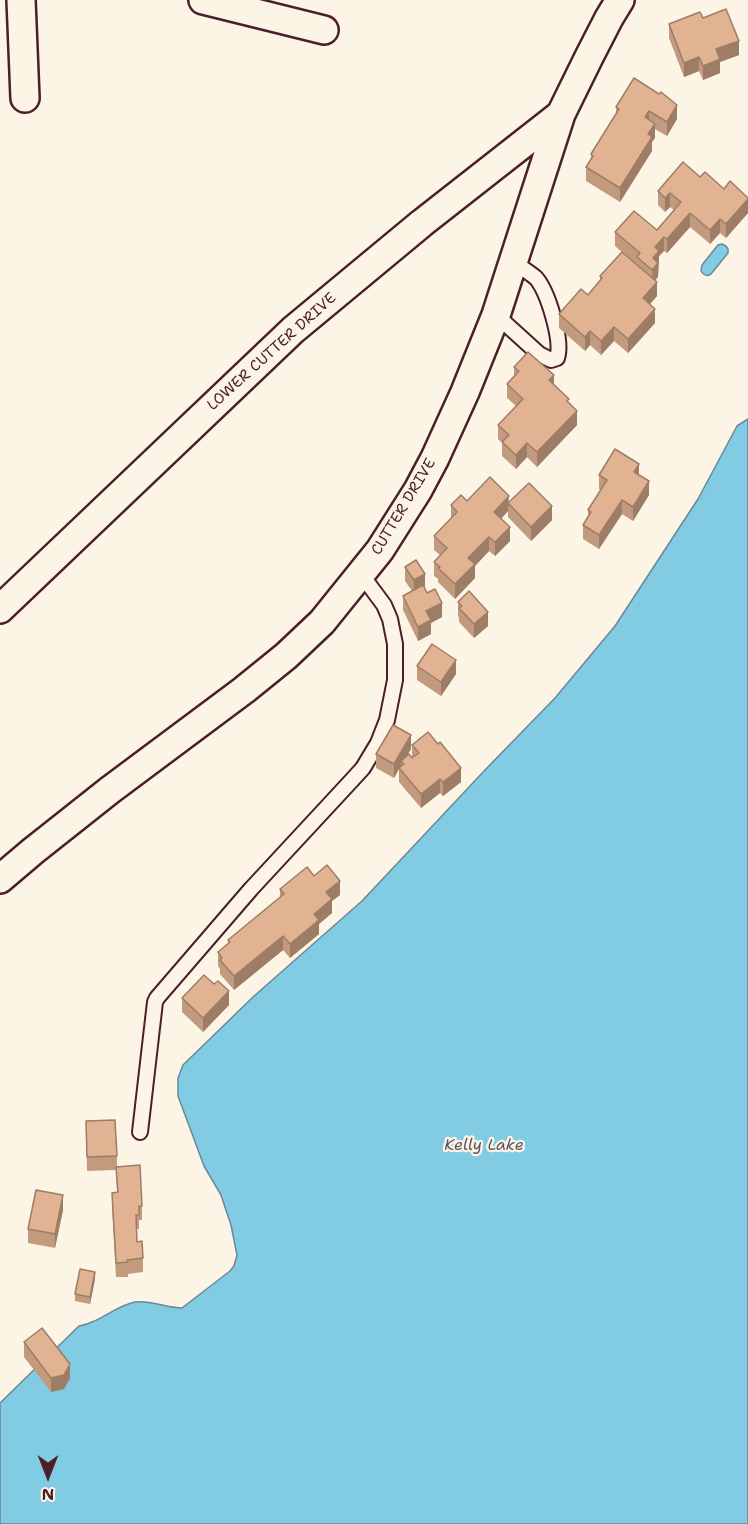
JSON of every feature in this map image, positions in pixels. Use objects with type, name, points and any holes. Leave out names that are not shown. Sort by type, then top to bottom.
[{"type":"street","points":[[21,0],[25,98]]},
{"type":"street","points":[[203,0],[324,30]]},
{"type":"street","name":"CUTTER DRIVE","points":[[0,879],[33,850],[286,656],[322,622],[380,550],[435,458],[465,392],[496,315],[561,114],[620,0]]},
{"type":"street","name":"LOWER CUTTER DRIVE","points":[[0,609],[293,330],[422,223],[561,114]]},
{"type":"lane","points":[[496,315],[539,354],[551,360],[557,358],[560,351],[558,337],[548,298],[536,279],[513,261]]},
{"type":"lane","points":[[140,1132],[157,998],[251,889],[353,779],[372,755],[384,730],[395,680],[396,644],[384,605],[361,574]]},
{"type":"water","points":[[722,244],[728,249],[728,253],[711,274],[704,274],[701,271],[702,265],[718,245]]},
{"type":"water","name":"Kelly Lake","points":[[748,419],[748,1524],[0,1524],[0,1403],[79,1326],[135,1302],[182,1308],[234,1266],[237,1255],[231,1225],[221,1195],[204,1166],[178,1096],[178,1078],[183,1065],[253,997],[362,901],[555,698],[615,626],[698,499],[737,426]]},
{"type":"building","points":[[726,9],[739,41],[716,49],[720,59],[703,66],[699,57],[684,63],[669,24],[700,12],[703,18]]},
{"type":"building","points":[[634,78],[659,94],[661,92],[677,105],[667,122],[649,111],[645,117],[655,124],[648,134],[652,137],[620,188],[586,167],[593,156],[591,154],[619,109],[616,107]]},
{"type":"building","points":[[683,162],[700,177],[705,172],[724,189],[730,181],[748,199],[726,224],[720,219],[710,230],[690,213],[667,239],[664,237],[655,247],[659,251],[653,258],[658,263],[652,270],[637,257],[640,253],[615,232],[634,211],[657,230],[681,202],[670,193],[665,198],[658,191]]},
{"type":"building","points":[[622,252],[657,282],[643,298],[655,309],[628,339],[614,327],[601,341],[590,331],[585,337],[559,314],[581,289],[588,295],[602,278],[600,276]]},
{"type":"building","points":[[528,352],[554,375],[549,380],[569,399],[567,401],[577,411],[537,452],[527,443],[516,455],[502,442],[509,435],[498,425],[523,399],[507,384],[519,371],[514,367]]},
{"type":"building","points":[[615,449],[639,464],[634,472],[649,481],[633,507],[622,500],[599,535],[583,525],[591,512],[588,510],[607,480],[599,475]]},
{"type":"building","points":[[490,477],[509,496],[494,512],[510,527],[495,542],[489,537],[468,558],[475,564],[455,584],[434,562],[447,548],[434,536],[457,512],[451,505],[461,495],[467,501]]},
{"type":"building","points":[[529,483],[552,506],[531,527],[508,503]]},
{"type":"building","points":[[416,560],[425,574],[414,580],[405,567]]},
{"type":"building","points":[[423,585],[427,593],[435,589],[442,603],[426,611],[431,620],[418,627],[403,596]]},
{"type":"building","points":[[469,591],[488,612],[474,624],[459,608],[462,606],[458,602]]},
{"type":"building","points":[[432,644],[456,660],[441,682],[417,666]]},
{"type":"building","points":[[393,725],[411,735],[394,764],[376,754]]},
{"type":"building","points":[[428,732],[438,744],[440,742],[461,768],[443,782],[440,779],[421,794],[399,768],[404,764],[401,761],[409,754],[412,758],[419,753],[412,745]]},
{"type":"building","points":[[327,865],[340,881],[326,892],[332,899],[314,914],[319,920],[290,944],[283,936],[234,976],[220,960],[222,958],[218,952],[230,942],[228,940],[284,894],[280,889],[307,867],[314,876]]},
{"type":"building","points":[[204,975],[214,984],[218,981],[229,991],[203,1018],[182,998]]},
{"type":"building","points":[[115,1120],[117,1156],[87,1157],[86,1121]]},
{"type":"building","points":[[140,1165],[142,1206],[139,1206],[139,1215],[136,1215],[137,1242],[142,1241],[143,1258],[116,1263],[112,1193],[118,1192],[116,1167]]},
{"type":"building","points":[[36,1190],[63,1195],[55,1234],[28,1229]]},
{"type":"building","points":[[80,1269],[95,1272],[90,1297],[75,1294]]},
{"type":"building","points":[[42,1328],[70,1364],[64,1375],[51,1378],[24,1342]]}]
